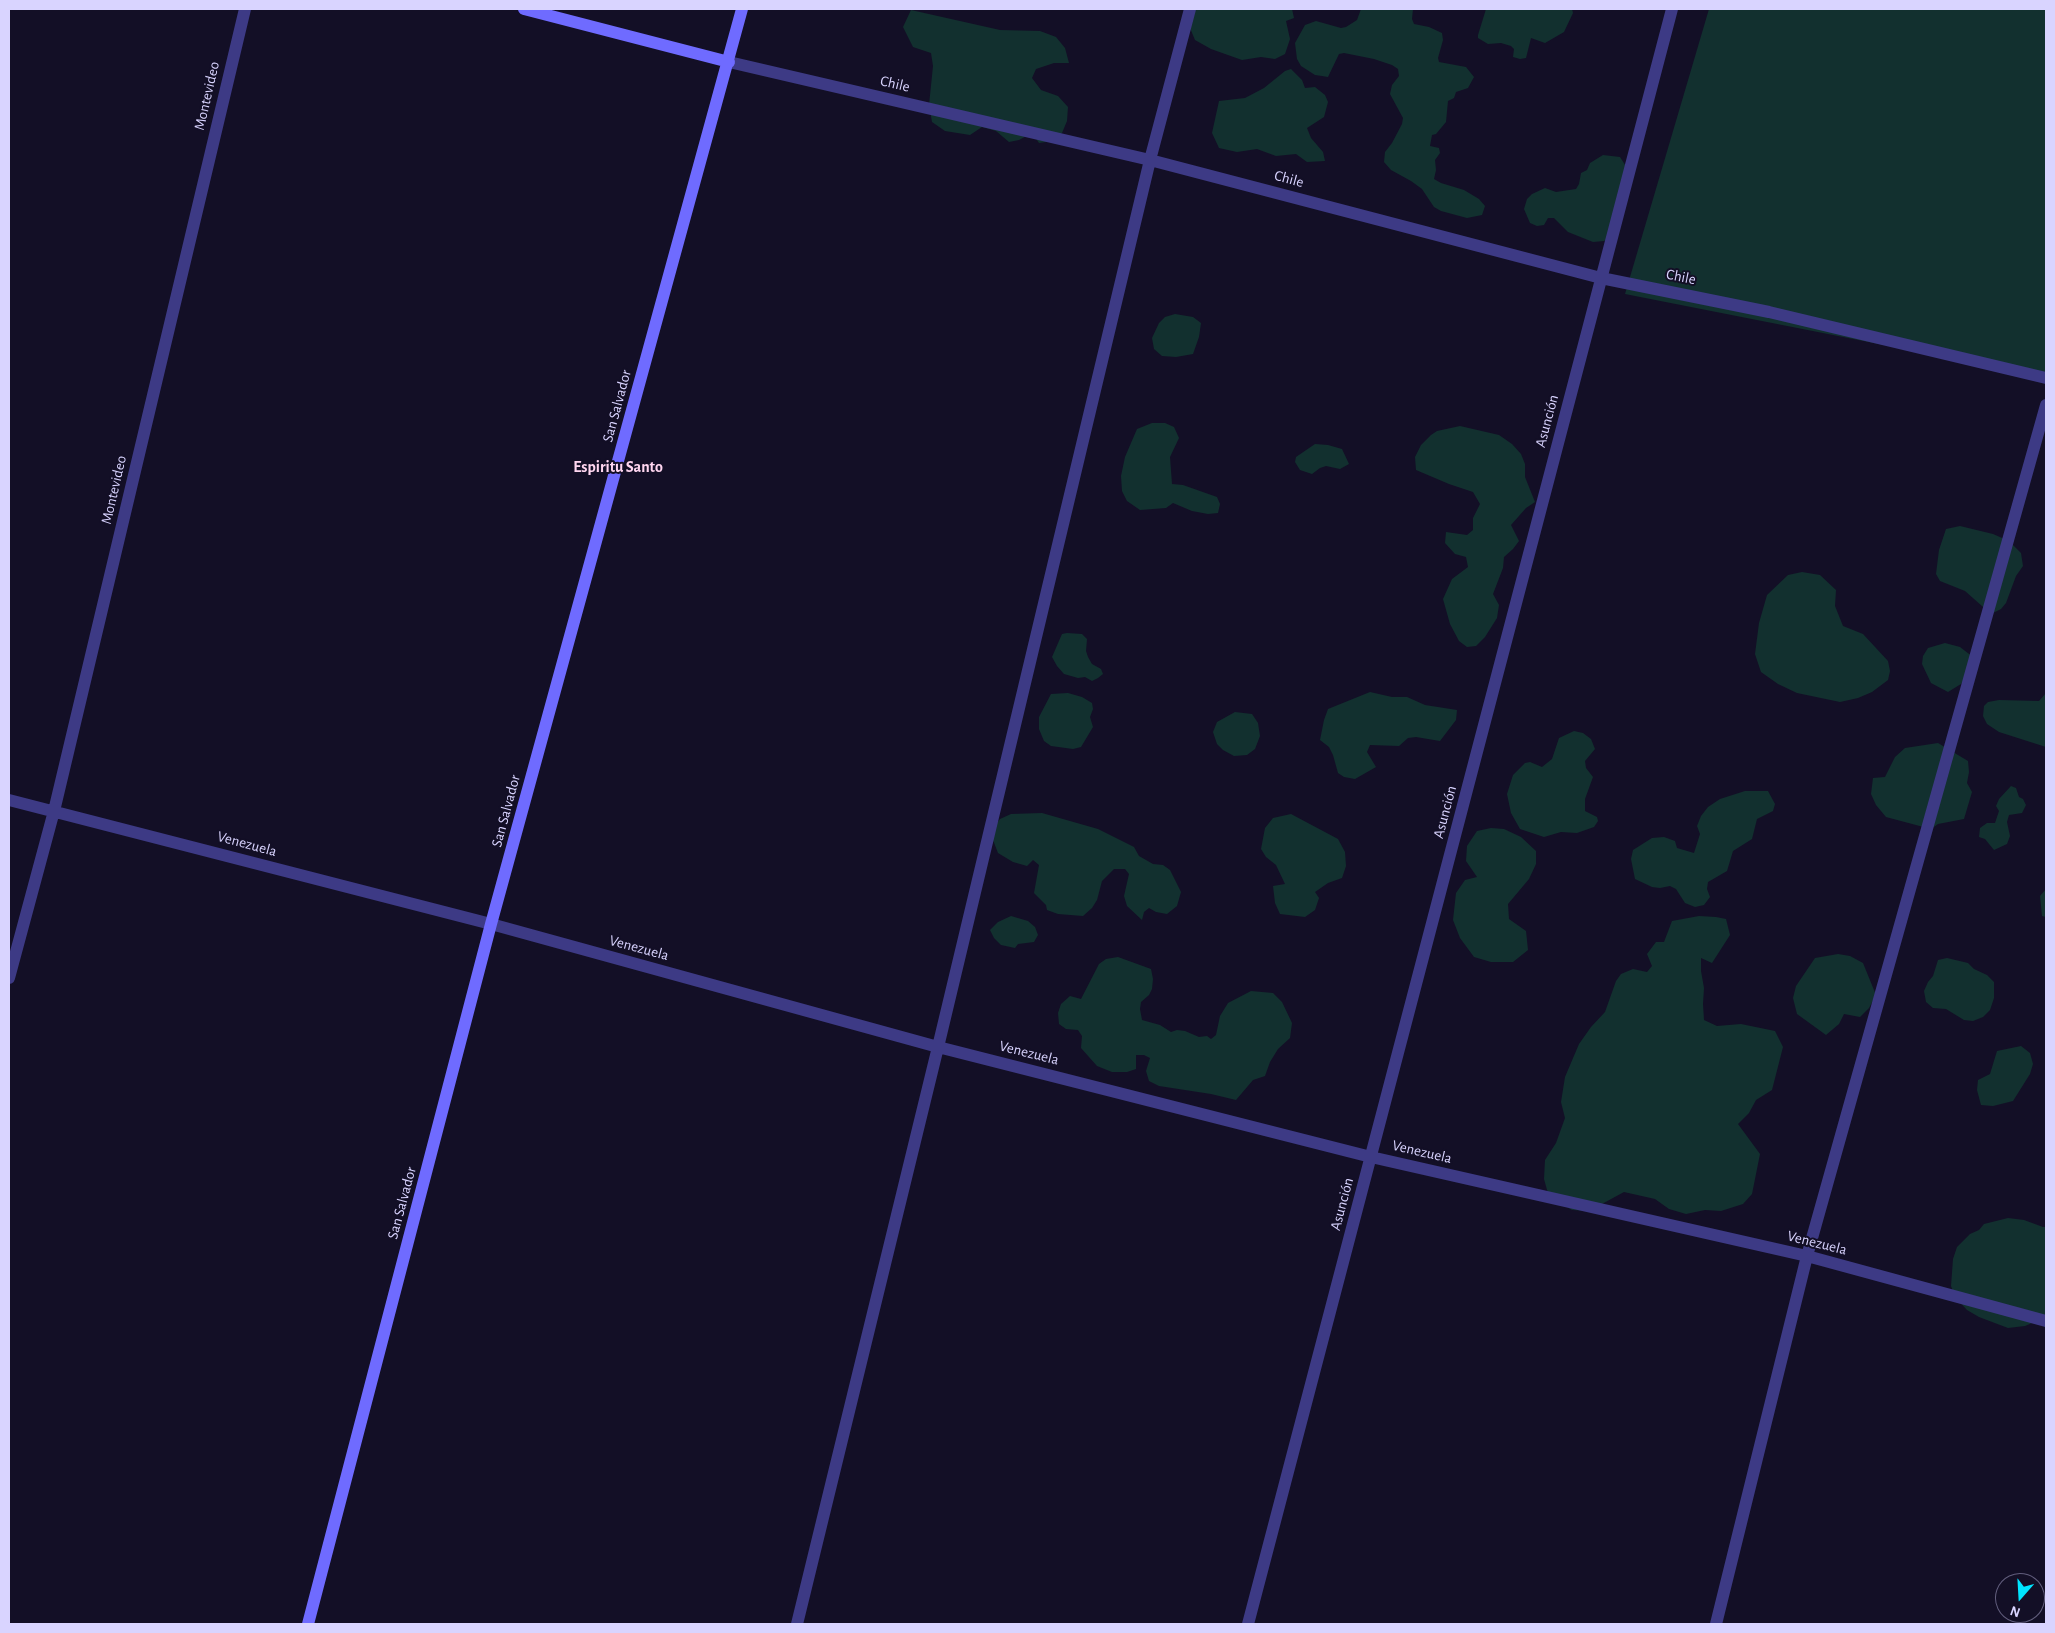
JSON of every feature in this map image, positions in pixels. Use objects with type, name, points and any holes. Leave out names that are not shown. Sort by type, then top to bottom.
[{"type":"street","name":"Montevideo","points":[[9,978],[54,811],[245,9]]},
{"type":"street","name":"Chile","points":[[524,9],[729,62],[1150,160],[1601,278],[1769,312],[2046,378]]},
{"type":"street","name":"San Salvador","points":[[308,1624],[491,924],[742,9]]},
{"type":"street","points":[[796,1624],[938,1047],[1150,160],[1190,9]]},
{"type":"street","name":"Asunción","points":[[1248,1624],[1672,9]]},
{"type":"street","points":[[1716,1624],[1807,1256],[2046,406]]},
{"type":"street","name":"Venezuela","points":[[9,800],[491,924],[938,1047],[1371,1157],[1807,1256],[2046,1320]]},
{"type":"green space","points":[[1191,9],[1292,9],[1294,18],[1286,21],[1290,39],[1285,54],[1275,59],[1261,57],[1242,60],[1211,49],[1195,40],[1190,28]]},
{"type":"green space","points":[[1361,9],[1413,9],[1412,19],[1414,24],[1429,27],[1442,33],[1443,40],[1438,58],[1439,62],[1466,67],[1474,77],[1468,88],[1456,92],[1454,98],[1448,101],[1446,122],[1436,134],[1432,135],[1430,146],[1439,148],[1440,153],[1435,160],[1436,170],[1434,179],[1464,190],[1479,199],[1485,206],[1482,215],[1467,218],[1441,211],[1434,207],[1422,189],[1391,170],[1384,162],[1385,152],[1392,143],[1402,124],[1403,118],[1390,94],[1392,85],[1399,76],[1398,69],[1374,59],[1344,53],[1339,54],[1328,77],[1315,75],[1301,66],[1297,59],[1295,43],[1305,25],[1316,21],[1341,28],[1346,27],[1357,20]]},
{"type":"green space","points":[[1486,9],[1572,9],[1573,13],[1564,32],[1545,43],[1531,38],[1526,58],[1520,59],[1513,57],[1514,49],[1511,46],[1501,43],[1488,44],[1478,38]]},
{"type":"green space","points":[[1709,9],[2046,9],[2046,377],[1625,294]]},
{"type":"green space","points":[[911,10],[1000,30],[1040,31],[1056,37],[1065,48],[1069,63],[1054,63],[1036,69],[1032,78],[1041,90],[1058,96],[1068,107],[1067,121],[1062,133],[1053,141],[1039,143],[1032,133],[1019,140],[1009,142],[996,131],[982,127],[970,135],[945,131],[932,122],[929,105],[933,66],[931,53],[913,47],[903,27]]},
{"type":"green space","points":[[1291,69],[1302,80],[1305,88],[1315,87],[1325,95],[1328,102],[1324,117],[1307,128],[1311,138],[1323,152],[1325,161],[1307,162],[1296,154],[1276,156],[1257,149],[1237,152],[1219,148],[1212,133],[1219,101],[1245,98],[1264,88],[1285,71]]},
{"type":"green space","points":[[1603,155],[1620,157],[1629,171],[1615,236],[1604,241],[1593,242],[1568,232],[1554,218],[1548,218],[1544,225],[1537,226],[1530,223],[1524,209],[1527,199],[1532,194],[1545,188],[1556,192],[1576,189],[1581,173],[1587,170],[1590,163]]},
{"type":"green space","points":[[1175,314],[1193,317],[1201,323],[1199,337],[1193,354],[1176,357],[1162,356],[1154,349],[1152,338],[1159,323],[1165,317]]},
{"type":"green space","points":[[1152,423],[1165,423],[1174,427],[1179,438],[1170,457],[1172,484],[1183,485],[1217,497],[1220,504],[1218,513],[1208,514],[1192,511],[1173,503],[1166,508],[1140,510],[1127,501],[1122,491],[1121,476],[1125,457],[1137,429]]},
{"type":"green space","points":[[1460,426],[1499,435],[1512,444],[1521,454],[1525,464],[1525,477],[1535,502],[1526,508],[1511,525],[1519,541],[1504,557],[1503,568],[1493,594],[1499,605],[1497,618],[1485,637],[1476,646],[1467,647],[1459,641],[1450,624],[1443,599],[1452,579],[1468,567],[1466,557],[1455,554],[1445,543],[1446,532],[1467,535],[1473,530],[1473,518],[1480,504],[1473,492],[1416,470],[1415,457],[1421,445],[1431,435],[1437,431]]},
{"type":"green space","points":[[1315,444],[1342,449],[1349,464],[1340,469],[1326,466],[1312,474],[1300,470],[1295,462],[1296,457]]},
{"type":"green space","points":[[1960,526],[1993,534],[2009,541],[2021,553],[2023,566],[2016,576],[2006,603],[2001,609],[1991,614],[1965,591],[1940,581],[1936,574],[1939,550],[1946,529]]},
{"type":"green space","points":[[1802,572],[1820,575],[1836,590],[1835,606],[1843,626],[1863,634],[1888,661],[1890,671],[1888,680],[1872,692],[1858,698],[1840,702],[1797,693],[1778,684],[1761,672],[1755,654],[1759,623],[1767,595],[1788,575]]},
{"type":"green space","points":[[1062,634],[1082,634],[1087,639],[1086,651],[1088,657],[1092,664],[1101,669],[1103,674],[1098,678],[1092,681],[1085,677],[1078,678],[1064,674],[1057,666],[1052,657]]},
{"type":"green space","points":[[1945,643],[1960,647],[1973,657],[1966,677],[1961,684],[1948,692],[1931,683],[1922,664],[1923,656],[1928,648]]},
{"type":"green space","points":[[1370,692],[1392,697],[1407,697],[1425,705],[1457,710],[1456,720],[1440,741],[1416,737],[1408,738],[1399,746],[1370,745],[1367,752],[1376,767],[1355,779],[1344,777],[1338,773],[1329,747],[1320,740],[1324,720],[1328,709]]},
{"type":"green space","points":[[1068,693],[1082,697],[1092,703],[1093,709],[1090,717],[1093,727],[1081,747],[1073,749],[1051,746],[1044,741],[1039,729],[1039,717],[1051,694]]},
{"type":"green space","points":[[2046,693],[2046,747],[1999,732],[1987,724],[1983,716],[1984,706],[1988,702],[1999,700],[2039,701]]},
{"type":"green space","points":[[1235,712],[1252,714],[1258,723],[1260,736],[1255,749],[1247,755],[1234,756],[1223,750],[1217,744],[1213,732],[1217,722]]},
{"type":"green space","points":[[1574,731],[1583,733],[1591,739],[1595,749],[1585,761],[1586,768],[1593,777],[1585,799],[1585,811],[1597,817],[1598,821],[1594,827],[1577,833],[1561,832],[1544,837],[1520,829],[1511,813],[1507,794],[1513,775],[1525,763],[1530,762],[1542,767],[1552,759],[1559,738]]},
{"type":"green space","points":[[1938,743],[1968,761],[1967,783],[1972,792],[1964,819],[1938,824],[1931,829],[1886,817],[1876,805],[1871,794],[1873,778],[1885,777],[1895,757],[1905,748]]},
{"type":"green space","points":[[2011,786],[2016,788],[2019,797],[2023,799],[2026,805],[2022,813],[2009,815],[2007,822],[2010,836],[2007,844],[1994,850],[1985,839],[1979,837],[1980,828],[1987,823],[1995,823],[1999,811],[1996,806],[1999,799]]},
{"type":"green space","points":[[1745,791],[1768,791],[1775,804],[1773,811],[1757,819],[1752,839],[1733,851],[1727,871],[1708,882],[1707,889],[1710,897],[1704,905],[1695,907],[1685,903],[1676,889],[1670,886],[1652,887],[1635,879],[1631,859],[1633,850],[1652,838],[1664,837],[1675,841],[1677,848],[1694,853],[1700,834],[1697,826],[1701,816],[1708,807],[1720,799]]},
{"type":"green space","points":[[1042,813],[1098,829],[1134,847],[1139,856],[1153,864],[1163,865],[1170,870],[1181,892],[1177,906],[1167,914],[1156,912],[1149,908],[1144,912],[1142,920],[1127,906],[1124,896],[1129,874],[1125,869],[1114,869],[1102,881],[1097,900],[1092,908],[1083,916],[1058,914],[1047,910],[1046,905],[1034,893],[1039,865],[1033,860],[1027,866],[1013,862],[998,853],[993,840],[994,827],[1000,819],[1011,814]]},
{"type":"green space","points":[[1291,814],[1338,839],[1345,852],[1346,866],[1342,878],[1328,883],[1315,892],[1319,898],[1315,910],[1305,917],[1280,914],[1275,903],[1273,886],[1285,884],[1276,865],[1266,857],[1261,849],[1265,828],[1273,818]]},
{"type":"green space","points":[[1491,828],[1504,829],[1521,837],[1536,851],[1536,864],[1529,879],[1508,904],[1509,919],[1526,931],[1528,950],[1513,962],[1491,962],[1474,957],[1460,938],[1453,920],[1456,893],[1465,880],[1477,877],[1466,861],[1467,846],[1477,831]]},
{"type":"green space","points":[[2046,889],[2046,917],[2042,916],[2040,896]]},
{"type":"green space","points":[[1011,916],[1028,921],[1035,927],[1038,935],[1034,942],[1018,944],[1015,948],[1001,945],[994,938],[990,930],[998,922]]},
{"type":"green space","points":[[1699,916],[1726,919],[1730,935],[1712,963],[1701,958],[1704,988],[1704,1020],[1717,1026],[1741,1024],[1775,1031],[1783,1047],[1772,1090],[1756,1100],[1749,1113],[1738,1124],[1760,1154],[1752,1194],[1743,1204],[1721,1211],[1705,1210],[1686,1214],[1669,1209],[1655,1199],[1624,1192],[1589,1211],[1572,1210],[1549,1197],[1544,1179],[1545,1160],[1556,1143],[1565,1118],[1561,1102],[1565,1077],[1579,1044],[1605,1012],[1616,981],[1621,974],[1633,969],[1647,972],[1652,966],[1647,954],[1656,942],[1664,942],[1672,921]]},
{"type":"green space","points":[[1838,954],[1850,956],[1863,963],[1876,995],[1869,1008],[1860,1017],[1844,1014],[1839,1024],[1826,1035],[1797,1014],[1793,998],[1796,986],[1815,958]]},
{"type":"green space","points":[[1118,957],[1151,969],[1152,989],[1149,995],[1141,1002],[1142,1020],[1160,1025],[1171,1032],[1177,1030],[1185,1031],[1199,1037],[1207,1036],[1211,1039],[1216,1035],[1220,1016],[1228,1003],[1251,991],[1273,993],[1282,1002],[1292,1023],[1290,1038],[1278,1049],[1270,1062],[1265,1076],[1253,1080],[1236,1100],[1159,1086],[1149,1081],[1146,1071],[1150,1058],[1144,1055],[1136,1055],[1136,1069],[1127,1072],[1112,1072],[1097,1066],[1081,1048],[1082,1036],[1078,1030],[1066,1029],[1059,1024],[1058,1013],[1061,1004],[1070,996],[1081,999],[1099,964],[1106,959]]},
{"type":"green space","points":[[1947,958],[1968,963],[1974,969],[1987,975],[1994,982],[1994,998],[1990,1010],[1983,1017],[1973,1021],[1964,1020],[1946,1009],[1933,1008],[1926,1002],[1924,991],[1933,976],[1938,960]]},
{"type":"green space","points":[[2021,1046],[2030,1053],[2033,1064],[2030,1074],[2013,1101],[1993,1106],[1981,1105],[1977,1090],[1978,1080],[1990,1074],[1997,1051]]},
{"type":"green space","points":[[2008,1218],[2024,1220],[2046,1227],[2046,1329],[2043,1325],[2032,1323],[2025,1326],[2008,1328],[1979,1317],[1967,1310],[1955,1297],[1951,1286],[1953,1259],[1957,1247],[1984,1224]]},
{"type":"district","name":"Espiritu Santo","points":[[618,467]]}]
